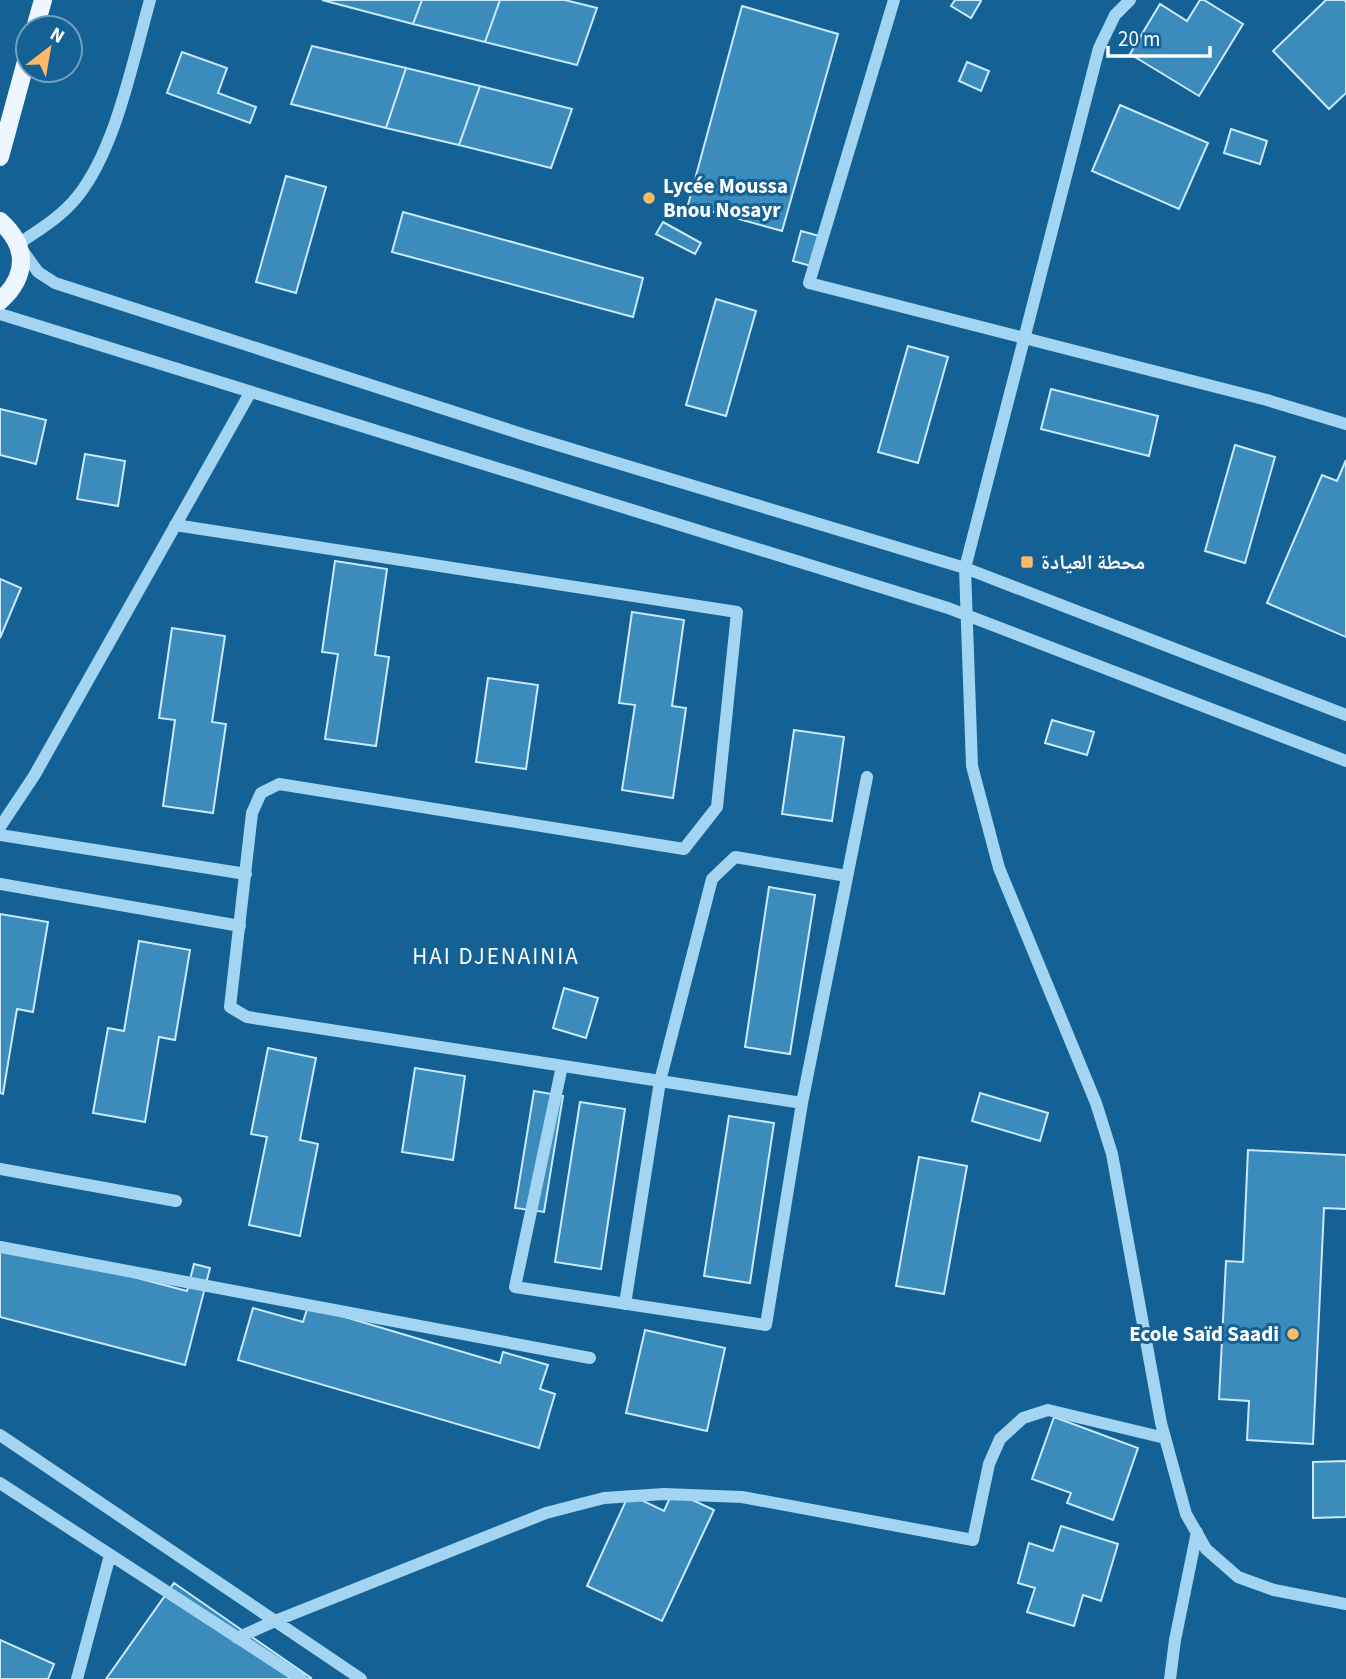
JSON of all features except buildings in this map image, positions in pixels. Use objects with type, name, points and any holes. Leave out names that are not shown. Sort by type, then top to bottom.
[{"type":"main road","points":[[0,157],[20,84]]},
{"type":"main road","points":[[0,221],[10,230],[19,245],[22,262],[19,278],[0,301]]},
{"type":"street","points":[[150,0],[117,116],[98,165],[77,197],[55,219],[19,245],[38,272],[55,283],[528,436],[965,568],[1346,715]]},
{"type":"street","points":[[894,0],[809,283],[1267,400],[1346,424]]},
{"type":"street","points":[[1130,0],[1115,15],[1098,48],[965,568],[972,766],[999,868],[1096,1103],[1112,1153],[1161,1423],[1186,1514],[1206,1549],[1238,1577],[1274,1590],[1346,1604]]},
{"type":"street","points":[[0,314],[965,615],[1346,761]]},
{"type":"street","points":[[0,827],[34,776],[250,393]]},
{"type":"street","points":[[175,525],[737,612],[717,807],[684,849],[279,783],[261,793],[253,813],[230,1007],[247,1017],[802,1103]]},
{"type":"street","points":[[562,1066],[515,1287],[766,1325],[802,1103],[867,776]]},
{"type":"street","points":[[0,835],[246,874]]},
{"type":"street","points":[[625,1304],[660,1082],[712,879],[735,858],[847,876]]},
{"type":"street","points":[[0,884],[240,926]]},
{"type":"street","points":[[0,1169],[176,1201]]},
{"type":"street","points":[[0,1247],[590,1358]]},
{"type":"street","points":[[237,1638],[546,1513],[604,1498],[664,1494],[741,1497],[973,1539],[989,1464],[1000,1439],[1023,1418],[1048,1410],[1166,1438]]},
{"type":"street","points":[[0,1434],[361,1679]]},
{"type":"street","points":[[0,1483],[300,1679]]},
{"type":"street","points":[[1170,1679],[1175,1640],[1197,1532]]},
{"type":"street","points":[[77,1679],[110,1555]]},
{"type":"place","name":"Lycée Moussa Bnou Nosayr","points":[[649,198]]},
{"type":"place","name":"محطة العيادة","points":[[1027,562]]},
{"type":"place","name":"Ecole Saïd Saadi","points":[[1293,1334]]},
{"type":"district","name":"HAI DJENAINIA","points":[[496,956]]}]
